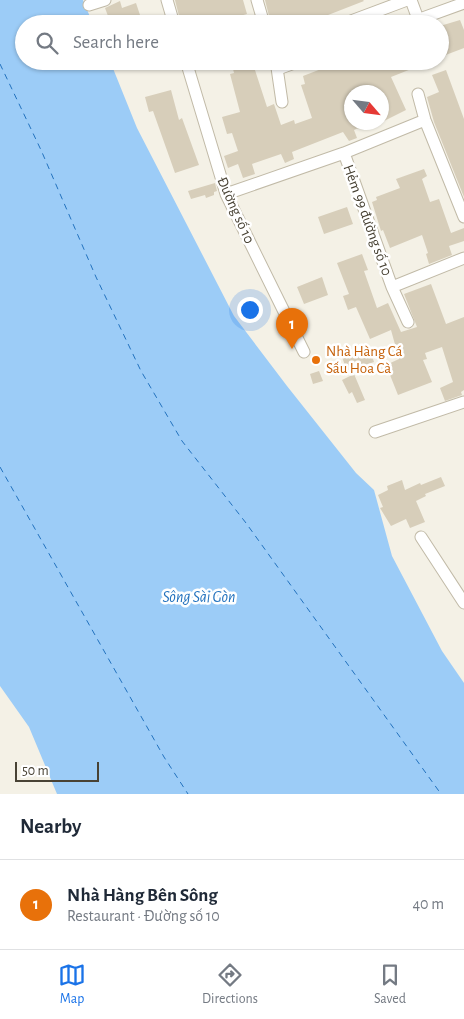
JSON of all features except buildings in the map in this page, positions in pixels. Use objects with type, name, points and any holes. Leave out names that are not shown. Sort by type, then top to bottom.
[{"type":"street","points":[[89,5],[105,0]]},
{"type":"street","points":[[167,0],[171,15]]},
{"type":"street","points":[[257,0],[261,15]]},
{"type":"street","points":[[367,15],[407,0]]},
{"type":"street","points":[[411,0],[417,15]]},
{"type":"street","points":[[430,15],[464,3]]},
{"type":"street","name":"Đường số 10","points":[[189,70],[226,194],[304,352]]},
{"type":"street","points":[[278,70],[282,102]]},
{"type":"street","points":[[418,94],[425,120],[464,217]]},
{"type":"street","name":"Hẻm 99 đường số 10","points":[[226,194],[344,153],[425,120]]},
{"type":"street","name":"Hẻm 99 đường số 10","points":[[344,153],[392,287],[408,322]]},
{"type":"street","name":"Hẻm 99 đường số 10","points":[[392,287],[464,258]]},
{"type":"street","points":[[375,432],[464,402]]},
{"type":"street","points":[[421,537],[464,604]]},
{"type":"water","name":"Sông Sài Gòn","points":[[0,0],[83,0],[89,15],[15,15],[15,70],[114,70],[137,128],[234,316],[356,473],[374,490],[392,556],[442,651],[464,683],[464,794],[57,794],[29,727],[0,686]]},
{"type":"ferry route","points":[[0,64],[41,150],[96,277],[141,371],[182,441],[246,523],[441,794]]},
{"type":"ferry route","points":[[0,467],[164,757],[188,794]]},
{"type":"place","name":"Nhà Hàng Bên Sông","points":[[292,349]]},
{"type":"place","name":"Nhà Hàng Cá Sấu Hoa Cà","points":[[316,360]]}]
